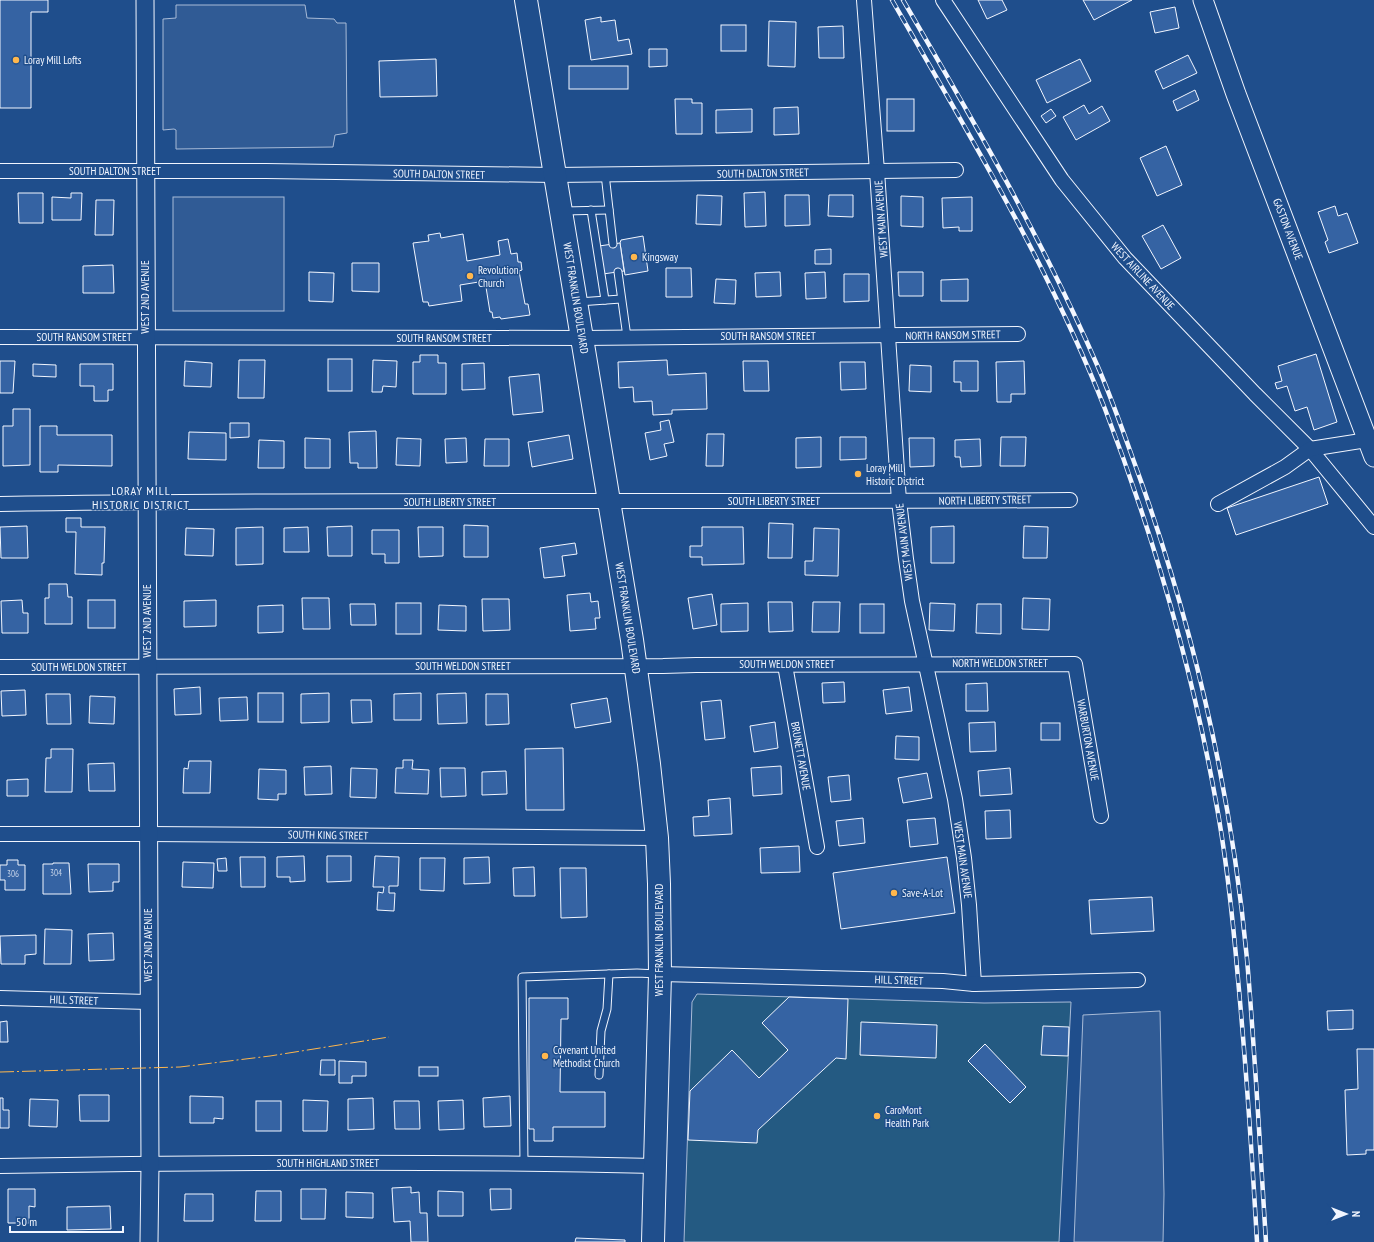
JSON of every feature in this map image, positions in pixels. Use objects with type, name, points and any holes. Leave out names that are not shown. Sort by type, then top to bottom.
[{"type":"main road","name":"WEST FRANKLIN BOULEVARD","points":[[526,0],[636,666],[657,838],[660,974],[653,1242]]},
{"type":"main road","name":"GASTON AVENUE","points":[[1203,0],[1236,94],[1372,445]]},
{"type":"street","name":"WEST 2ND AVENUE","points":[[145,0],[144,170],[148,667],[149,1242]]},
{"type":"street","name":"WEST MAIN AVENUE","points":[[864,0],[899,501],[912,601],[955,799],[969,905],[974,984]]},
{"type":"street","name":"WEST AIRLINE AVENUE","points":[[944,0],[1062,180],[1125,258],[1255,394],[1310,449],[1374,527]]},
{"type":"street","name":"SOUTH DALTON STREET","points":[[0,171],[144,170],[555,175],[956,170]]},
{"type":"street","name":"NORTH RANSOM STREET","points":[[888,335],[1018,334]]},
{"type":"street","name":"SOUTH RANSOM STREET","points":[[0,337],[582,338],[888,335]]},
{"type":"street","points":[[1218,504],[1285,467],[1310,449],[1372,445]]},
{"type":"street","name":"NORTH LIBERTY STREET","points":[[899,501],[1070,500]]},
{"type":"street","name":"SOUTH LIBERTY STREET","points":[[0,504],[147,501],[899,501]]},
{"type":"street","name":"SOUTH WELDON STREET","points":[[0,667],[636,666],[925,663]]},
{"type":"street","name":"NORTH WELDON STREET","points":[[925,663],[1075,664]]},
{"type":"street","name":"WARBURTON AVENUE","points":[[1075,664],[1101,816]]},
{"type":"street","name":"BRUNETT AVENUE","points":[[785,665],[817,847]]},
{"type":"street","name":"SOUTH KING STREET","points":[[0,834],[657,838]]},
{"type":"street","name":"HILL STREET","points":[[660,974],[974,984],[1138,980]]},
{"type":"street","name":"HILL STREET","points":[[0,998],[148,1002]]},
{"type":"street","name":"SOUTH HIGHLAND STREET","points":[[0,1166],[524,1163],[655,1166]]},
{"type":"lane","points":[[605,174],[613,244]]},
{"type":"lane","points":[[591,210],[605,300]]},
{"type":"lane","points":[[561,211],[609,210]]},
{"type":"lane","points":[[618,272],[627,337]]},
{"type":"lane","points":[[576,302],[622,300]]},
{"type":"lane","points":[[524,1163],[522,977],[636,973],[660,974]]},
{"type":"lane","points":[[599,1075],[601,1031],[607,1010],[609,974]]},
{"type":"shaded area","points":[[176,5],[305,5],[307,18],[334,19],[337,23],[346,23],[347,133],[335,135],[333,147],[176,149],[176,130],[163,130],[163,19],[176,18]]},
{"type":"shaded area","points":[[173,197],[284,197],[284,311],[173,311]]},
{"type":"shaded area","name":"CaroMont Health Park","points":[[697,994],[984,1003],[1071,1002],[1059,1242],[684,1242],[692,1002]]},
{"type":"shaded area","points":[[1160,1011],[1164,1194],[1163,1242],[1074,1242],[1083,1015]]},
{"type":"building","name":"Loray Mill Lofts","points":[[0,0],[48,0],[48,12],[31,12],[31,108],[0,108]]},
{"type":"building","points":[[978,0],[1002,0],[1007,10],[987,19]]},
{"type":"building","points":[[1083,0],[1132,0],[1094,20]]},
{"type":"building","points":[[1175,7],[1179,28],[1155,33],[1150,12]]},
{"type":"building","points":[[601,17],[601,22],[615,20],[618,41],[629,39],[632,54],[591,60],[585,20]]},
{"type":"building","points":[[769,21],[796,22],[795,67],[768,66]]},
{"type":"building","points":[[721,25],[746,25],[746,51],[721,51]]},
{"type":"building","points":[[843,26],[844,58],[819,58],[818,27]]},
{"type":"building","points":[[649,49],[667,49],[667,66],[649,67]]},
{"type":"building","points":[[1188,55],[1197,73],[1163,89],[1155,71]]},
{"type":"building","points":[[436,59],[437,96],[380,97],[379,61]]},
{"type":"building","points":[[1080,59],[1091,81],[1047,103],[1036,80]]},
{"type":"building","points":[[569,66],[628,66],[628,89],[569,89]]},
{"type":"building","points":[[1195,90],[1199,100],[1177,111],[1173,101]]},
{"type":"building","points":[[675,99],[692,99],[692,103],[702,103],[702,134],[676,134]]},
{"type":"building","points":[[887,99],[914,99],[914,131],[887,131]]},
{"type":"building","points":[[1084,105],[1089,114],[1102,106],[1110,121],[1076,140],[1063,117]]},
{"type":"building","points":[[798,107],[799,134],[774,135],[774,108]]},
{"type":"building","points":[[752,109],[752,132],[716,133],[716,110]]},
{"type":"building","points":[[1051,109],[1056,116],[1046,123],[1041,116]]},
{"type":"building","points":[[1166,146],[1182,185],[1157,196],[1140,158]]},
{"type":"building","points":[[765,192],[766,226],[745,227],[744,193]]},
{"type":"building","points":[[18,193],[43,193],[43,223],[19,223]]},
{"type":"building","points":[[71,193],[82,193],[81,220],[52,220],[52,197],[71,198]]},
{"type":"building","points":[[697,195],[722,196],[721,225],[696,224]]},
{"type":"building","points":[[785,195],[809,195],[810,225],[785,226]]},
{"type":"building","points":[[829,195],[853,195],[853,217],[828,216]]},
{"type":"building","points":[[901,196],[923,197],[923,227],[901,226]]},
{"type":"building","points":[[972,197],[972,231],[959,231],[959,227],[943,228],[942,198]]},
{"type":"building","points":[[96,200],[114,200],[113,235],[95,235]]},
{"type":"building","points":[[1335,206],[1338,216],[1347,213],[1358,243],[1329,253],[1325,242],[1328,240],[1318,212]]},
{"type":"building","points":[[1163,225],[1181,258],[1161,269],[1142,236]]},
{"type":"building","name":"Revolution Church","points":[[440,233],[441,238],[463,234],[467,261],[500,255],[498,241],[508,239],[511,254],[517,253],[518,262],[521,262],[522,270],[519,271],[525,304],[528,304],[530,315],[501,319],[500,317],[493,318],[492,312],[490,312],[485,281],[460,285],[462,301],[429,306],[428,302],[423,302],[413,243],[429,241],[428,235]]},
{"type":"building","name":"Kingsway","points":[[643,236],[648,271],[625,275],[620,243],[621,240]]},
{"type":"building","points":[[620,243],[624,271],[603,274],[599,246]]},
{"type":"building","points":[[831,249],[831,264],[815,264],[815,250]]},
{"type":"building","points":[[352,263],[379,263],[379,292],[352,291]]},
{"type":"building","points":[[113,265],[114,293],[83,293],[83,266]]},
{"type":"building","points":[[666,268],[691,268],[692,297],[666,297]]},
{"type":"building","points":[[309,272],[334,273],[333,302],[309,301]]},
{"type":"building","points":[[780,272],[781,296],[756,297],[755,273]]},
{"type":"building","points":[[825,272],[826,298],[806,299],[805,273]]},
{"type":"building","points":[[898,272],[923,272],[923,296],[899,296]]},
{"type":"building","points":[[844,274],[869,274],[869,301],[844,302]]},
{"type":"building","points":[[716,279],[736,280],[735,304],[714,303]]},
{"type":"building","points":[[968,279],[968,301],[941,301],[941,280]]},
{"type":"building","points":[[1316,354],[1337,422],[1314,430],[1307,407],[1295,411],[1287,386],[1277,389],[1275,383],[1282,381],[1278,366]]},
{"type":"building","points":[[420,355],[438,355],[438,363],[446,363],[446,394],[413,394],[413,362],[420,362]]},
{"type":"building","points":[[328,359],[352,359],[352,391],[328,391]]},
{"type":"building","points":[[239,360],[265,360],[264,398],[238,398]]},
{"type":"building","points":[[373,360],[397,361],[396,387],[383,386],[382,392],[372,392]]},
{"type":"building","points":[[667,360],[668,375],[706,373],[707,409],[672,410],[672,414],[653,415],[652,401],[634,402],[633,387],[619,388],[618,362]]},
{"type":"building","points":[[0,361],[15,361],[13,393],[0,393]]},
{"type":"building","points":[[185,361],[212,363],[211,387],[184,386]]},
{"type":"building","points":[[743,361],[768,361],[769,391],[744,391]]},
{"type":"building","points":[[954,361],[978,361],[978,391],[961,391],[961,382],[954,382]]},
{"type":"building","points":[[1024,361],[1025,394],[1011,394],[1011,402],[997,402],[996,362]]},
{"type":"building","points":[[840,362],[865,362],[866,389],[841,390]]},
{"type":"building","points":[[484,363],[485,389],[462,390],[462,364]]},
{"type":"building","points":[[33,364],[56,365],[56,377],[33,376]]},
{"type":"building","points":[[80,364],[113,364],[113,390],[108,390],[108,401],[94,401],[94,386],[80,386]]},
{"type":"building","points":[[910,365],[931,366],[931,392],[909,391]]},
{"type":"building","points":[[539,374],[543,412],[513,415],[509,377]]},
{"type":"building","points":[[13,409],[30,409],[30,465],[3,466],[3,426],[13,426]]},
{"type":"building","points":[[669,420],[674,442],[664,444],[667,456],[650,460],[645,433],[661,430],[660,422]]},
{"type":"building","points":[[230,423],[249,423],[249,437],[230,438]]},
{"type":"building","points":[[40,426],[57,426],[57,435],[112,435],[112,466],[58,465],[58,472],[40,472]]},
{"type":"building","points":[[376,431],[377,468],[358,468],[358,463],[350,463],[349,432]]},
{"type":"building","points":[[189,432],[226,433],[226,460],[188,459]]},
{"type":"building","points":[[707,434],[724,434],[723,466],[706,466]]},
{"type":"building","points":[[569,435],[573,459],[532,467],[528,442]]},
{"type":"building","points":[[821,437],[821,467],[796,468],[796,438]]},
{"type":"building","points":[[840,437],[866,437],[866,459],[840,460]]},
{"type":"building","points":[[1001,437],[1026,437],[1025,466],[1000,466]]},
{"type":"building","points":[[305,438],[330,439],[330,468],[305,468]]},
{"type":"building","points":[[397,438],[421,439],[420,466],[396,465]]},
{"type":"building","points":[[466,438],[467,462],[446,463],[445,439]]},
{"type":"building","points":[[909,438],[934,438],[934,466],[910,467]]},
{"type":"building","points":[[485,439],[509,439],[509,466],[484,466]]},
{"type":"building","points":[[980,439],[981,466],[961,467],[960,457],[955,457],[955,440]]},
{"type":"building","points":[[259,440],[284,441],[284,468],[258,468]]},
{"type":"building","points":[[1319,477],[1328,504],[1236,535],[1227,508]]},
{"type":"building","points":[[66,518],[81,518],[81,527],[105,527],[104,563],[102,563],[102,575],[75,574],[76,532],[66,532]]},
{"type":"building","points":[[769,523],[793,524],[792,558],[768,558]]},
{"type":"building","points":[[464,525],[488,526],[488,557],[464,557]]},
{"type":"building","points":[[27,526],[28,558],[1,558],[0,527]]},
{"type":"building","points":[[352,526],[352,556],[328,556],[327,527]]},
{"type":"building","points":[[954,526],[954,563],[931,563],[931,527]]},
{"type":"building","points":[[1024,526],[1048,527],[1047,558],[1023,558]]},
{"type":"building","points":[[263,527],[263,564],[236,565],[236,528]]},
{"type":"building","points":[[308,527],[309,552],[284,552],[284,528]]},
{"type":"building","points":[[418,527],[443,527],[443,556],[419,557]]},
{"type":"building","points":[[702,527],[743,527],[744,564],[702,565],[702,557],[690,557],[690,546],[702,546]]},
{"type":"building","points":[[186,528],[214,529],[213,556],[185,555]]},
{"type":"building","points":[[814,528],[839,529],[838,576],[805,575],[805,561],[813,561]]},
{"type":"building","points":[[372,530],[399,530],[399,563],[385,563],[385,554],[372,554]]},
{"type":"building","points":[[575,543],[577,554],[562,556],[565,576],[544,578],[540,548]]},
{"type":"building","points":[[49,584],[67,584],[68,597],[72,597],[72,624],[45,624],[45,598],[49,598]]},
{"type":"building","points":[[590,593],[591,602],[598,601],[600,618],[595,618],[596,629],[570,631],[567,595]]},
{"type":"building","points":[[712,594],[717,625],[693,629],[688,598]]},
{"type":"building","points":[[302,598],[329,598],[330,629],[303,629]]},
{"type":"building","points":[[1023,598],[1050,599],[1049,630],[1022,629]]},
{"type":"building","points":[[482,599],[509,599],[510,630],[483,631]]},
{"type":"building","points":[[22,600],[23,613],[28,613],[28,633],[2,633],[1,601]]},
{"type":"building","points":[[88,600],[115,600],[115,628],[88,628]]},
{"type":"building","points":[[216,600],[216,626],[184,627],[184,601]]},
{"type":"building","points":[[768,602],[792,602],[793,631],[769,632]]},
{"type":"building","points":[[813,602],[840,602],[839,632],[812,632]]},
{"type":"building","points":[[396,603],[421,603],[421,634],[396,634]]},
{"type":"building","points":[[748,603],[748,631],[721,632],[721,604]]},
{"type":"building","points":[[930,603],[955,604],[954,631],[929,630]]},
{"type":"building","points":[[350,604],[375,604],[376,625],[351,625]]},
{"type":"building","points":[[860,604],[884,604],[884,633],[860,633]]},
{"type":"building","points":[[977,604],[1001,604],[1001,634],[976,633]]},
{"type":"building","points":[[283,605],[283,632],[258,633],[258,606]]},
{"type":"building","points":[[439,605],[466,606],[466,631],[438,630]]},
{"type":"building","points":[[844,682],[845,702],[823,703],[822,683]]},
{"type":"building","points":[[987,683],[988,711],[966,711],[966,684]]},
{"type":"building","points":[[200,687],[201,714],[175,715],[174,689]]},
{"type":"building","points":[[909,687],[912,711],[886,714],[883,690]]},
{"type":"building","points":[[25,690],[26,715],[2,716],[1,691]]},
{"type":"building","points":[[258,693],[283,693],[283,722],[258,722]]},
{"type":"building","points":[[329,693],[329,722],[301,723],[301,694]]},
{"type":"building","points":[[421,693],[421,720],[394,720],[394,694]]},
{"type":"building","points":[[466,693],[467,723],[438,724],[437,694]]},
{"type":"building","points":[[46,694],[70,694],[71,724],[47,724]]},
{"type":"building","points":[[486,694],[508,694],[509,724],[486,725]]},
{"type":"building","points":[[90,696],[115,697],[114,724],[89,723]]},
{"type":"building","points":[[247,697],[248,720],[220,721],[219,698]]},
{"type":"building","points":[[607,698],[611,722],[575,728],[571,704]]},
{"type":"building","points":[[351,700],[371,700],[372,722],[352,723]]},
{"type":"building","points":[[721,700],[725,738],[705,740],[701,702]]},
{"type":"building","points":[[775,722],[778,748],[754,752],[750,726]]},
{"type":"building","points":[[995,722],[996,751],[970,752],[969,723]]},
{"type":"building","points":[[1041,723],[1060,723],[1060,740],[1041,740]]},
{"type":"building","points":[[896,736],[919,737],[919,760],[895,759]]},
{"type":"building","points":[[563,748],[564,810],[526,810],[525,749]]},
{"type":"building","points":[[51,749],[73,749],[72,792],[45,792],[46,758],[51,758]]},
{"type":"building","points":[[403,760],[413,760],[412,769],[429,770],[428,794],[395,793],[396,768],[403,768]]},
{"type":"building","points":[[189,761],[211,761],[210,793],[183,793],[184,768],[188,769]]},
{"type":"building","points":[[114,763],[115,791],[89,791],[88,764]]},
{"type":"building","points":[[331,766],[332,794],[305,795],[304,767]]},
{"type":"building","points":[[781,766],[782,794],[753,796],[751,768]]},
{"type":"building","points":[[351,768],[377,769],[376,798],[350,797]]},
{"type":"building","points":[[440,768],[465,768],[466,796],[441,797]]},
{"type":"building","points":[[1010,768],[1012,794],[980,796],[978,771]]},
{"type":"building","points":[[259,769],[286,770],[286,794],[278,794],[278,800],[258,799]]},
{"type":"building","points":[[506,771],[507,794],[482,795],[482,772]]},
{"type":"building","points":[[927,773],[932,798],[903,803],[898,778]]},
{"type":"building","points":[[849,775],[851,800],[831,802],[828,777]]},
{"type":"building","points":[[28,779],[28,796],[7,796],[7,780]]},
{"type":"building","points":[[730,798],[732,834],[694,836],[693,817],[709,816],[708,800]]},
{"type":"building","points":[[1010,810],[1011,838],[986,839],[985,811]]},
{"type":"building","points":[[863,818],[865,843],[839,846],[836,821]]},
{"type":"building","points":[[935,818],[938,844],[910,847],[907,820]]},
{"type":"building","points":[[799,846],[800,872],[761,873],[760,848]]},
{"type":"building","points":[[304,856],[305,881],[290,882],[290,877],[277,877],[277,857]]},
{"type":"building","points":[[327,856],[351,856],[351,881],[327,882]]},
{"type":"building","points":[[375,856],[399,857],[398,886],[389,886],[389,893],[395,893],[394,911],[377,910],[378,892],[383,893],[384,887],[373,887]]},
{"type":"building","points":[[240,857],[265,857],[265,887],[241,887]]},
{"type":"building","points":[[489,857],[490,883],[464,884],[464,858]]},
{"type":"building","name":"Save-A-Lot","points":[[947,857],[955,913],[841,929],[833,873]]},
{"type":"building","points":[[226,858],[227,871],[218,871],[217,859]]},
{"type":"building","points":[[420,858],[445,858],[444,891],[420,890]]},
{"type":"building","points":[[7,860],[18,860],[18,865],[25,865],[25,890],[5,890],[5,880],[0,880],[0,865],[7,865]]},
{"type":"building","points":[[183,862],[214,863],[213,888],[182,887]]},
{"type":"building","points":[[69,863],[71,894],[43,894],[43,864]]},
{"type":"building","points":[[88,864],[119,864],[119,882],[113,882],[113,891],[89,892]]},
{"type":"building","points":[[534,867],[535,896],[514,896],[513,868]]},
{"type":"building","points":[[560,868],[586,868],[587,917],[561,918]]},
{"type":"building","points":[[1152,897],[1154,931],[1091,934],[1089,900]]},
{"type":"building","points":[[45,929],[72,930],[71,964],[44,964]]},
{"type":"building","points":[[113,933],[114,960],[89,961],[88,934]]},
{"type":"building","points":[[36,935],[36,954],[25,955],[25,964],[1,964],[0,936]]},
{"type":"building","points":[[789,997],[848,999],[846,1059],[836,1058],[758,1130],[757,1143],[688,1140],[690,1091],[732,1050],[759,1078],[788,1050],[762,1023]]},
{"type":"building","name":"Covenant United Methodist Church","points":[[529,998],[568,998],[568,1019],[561,1019],[560,1092],[605,1092],[605,1127],[553,1127],[553,1141],[534,1141],[534,1129],[529,1129]]},
{"type":"building","points":[[1353,1010],[1353,1029],[1328,1030],[1327,1011]]},
{"type":"building","points":[[7,1021],[8,1042],[0,1042],[0,1022]]},
{"type":"building","points":[[861,1022],[937,1025],[936,1058],[860,1055]]},
{"type":"building","points":[[1043,1026],[1069,1027],[1068,1056],[1041,1055]]},
{"type":"building","points":[[985,1044],[1026,1087],[1010,1103],[968,1061]]},
{"type":"building","points":[[1357,1049],[1374,1049],[1374,1150],[1366,1150],[1366,1154],[1347,1155],[1345,1090],[1358,1089]]},
{"type":"building","points":[[321,1060],[335,1060],[335,1075],[320,1075]]},
{"type":"building","points":[[339,1061],[366,1062],[366,1076],[352,1076],[352,1083],[339,1083]]},
{"type":"building","points":[[419,1067],[438,1067],[438,1076],[419,1076]]},
{"type":"building","points":[[79,1095],[109,1095],[109,1121],[80,1121]]},
{"type":"building","points":[[190,1096],[223,1097],[223,1119],[214,1118],[214,1123],[190,1123]]},
{"type":"building","points":[[510,1096],[511,1126],[484,1127],[483,1098]]},
{"type":"building","points":[[0,1098],[3,1098],[3,1110],[9,1110],[9,1128],[0,1128]]},
{"type":"building","points":[[373,1098],[374,1129],[348,1130],[348,1099]]},
{"type":"building","points":[[30,1099],[58,1100],[57,1127],[29,1126]]},
{"type":"building","points":[[303,1100],[328,1101],[327,1131],[303,1131]]},
{"type":"building","points":[[463,1100],[464,1129],[439,1130],[438,1101]]},
{"type":"building","points":[[256,1101],[281,1101],[281,1131],[256,1131]]},
{"type":"building","points":[[394,1101],[419,1101],[420,1129],[395,1129]]},
{"type":"building","points":[[411,1187],[411,1193],[419,1192],[420,1213],[427,1213],[428,1242],[411,1242],[410,1221],[394,1222],[392,1188]]},
{"type":"building","points":[[8,1189],[35,1189],[35,1207],[29,1206],[29,1223],[8,1223]]},
{"type":"building","points":[[301,1189],[326,1189],[325,1219],[301,1219]]},
{"type":"building","points":[[490,1189],[511,1189],[511,1209],[491,1210]]},
{"type":"building","points":[[256,1191],[281,1191],[281,1221],[255,1221]]},
{"type":"building","points":[[438,1191],[463,1192],[463,1216],[438,1216]]},
{"type":"building","points":[[346,1192],[373,1193],[373,1218],[346,1217]]},
{"type":"building","points":[[185,1194],[213,1194],[213,1221],[184,1221]]},
{"type":"building","points":[[110,1206],[111,1229],[67,1230],[67,1207]]},
{"type":"building","points":[[576,1238],[625,1240],[625,1242],[575,1242]]},
{"type":"railway","points":[[892,0],[978,150],[1059,303],[1083,356],[1123,457],[1170,603],[1206,752],[1220,824],[1226,868],[1244,1044],[1257,1242]]},
{"type":"railway","points":[[903,0],[1006,181],[1031,227],[1077,320],[1098,367],[1133,459],[1173,581],[1191,643],[1206,706],[1231,832],[1240,895],[1250,994],[1266,1242]]},
{"type":"power","points":[[0,1072],[180,1067],[270,1056],[389,1037]]},
{"type":"place","name":"Loray Mill Lofts","points":[[16,60]]},
{"type":"place","name":"Kingsway","points":[[634,257]]},
{"type":"place","name":"Revolution Church","points":[[470,276]]},
{"type":"place","name":"Loray Mill Historic District","points":[[858,474]]},
{"type":"place","name":"Save-A-Lot","points":[[894,893]]},
{"type":"place","name":"Covenant United Methodist Church","points":[[545,1056]]},
{"type":"place","name":"CaroMont Health Park","points":[[877,1116]]},
{"type":"district","name":"LORAY MILL HISTORIC DISTRICT","points":[[141,497]]}]
